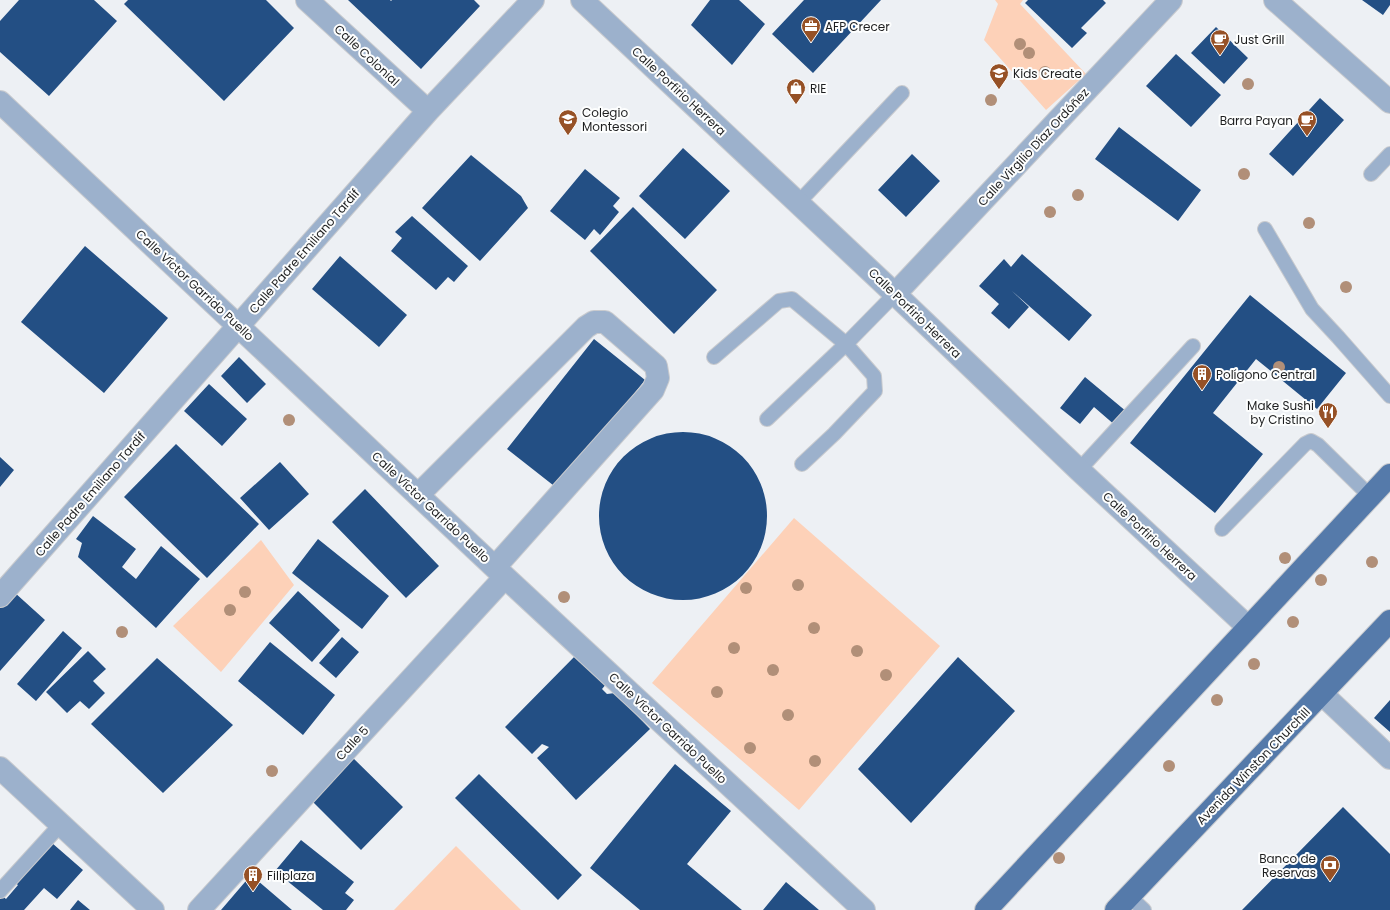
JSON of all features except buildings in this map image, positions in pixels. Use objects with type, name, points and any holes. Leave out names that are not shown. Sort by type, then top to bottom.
[{"type":"main road","points":[[986,910],[1390,475]]},
{"type":"main road","name":"Avenida Winston Churchill","points":[[1130,905],[1390,621]]},
{"type":"street","name":"Calle Colonial","points":[[307,0],[428,111]]},
{"type":"street","name":"Calle Padre Emiliano Tardif","points":[[0,596],[428,111],[533,0]]},
{"type":"street","name":"Calle Porfirio Herrera","points":[[582,0],[895,294],[1079,470],[1248,627]]},
{"type":"street","name":"Calle Virgilio Díaz Ordóñez","points":[[895,294],[1171,0]]},
{"type":"street","points":[[1275,0],[1390,102]]},
{"type":"street","name":"Calle Víctor Garrido Puello","points":[[0,102],[500,572],[864,910]]},
{"type":"street","name":"Calle 5","points":[[199,910],[500,572],[653,390],[658,378],[656,366],[605,322],[594,322],[586,327],[418,495]]},
{"type":"street","points":[[1322,694],[1390,758]]},
{"type":"street","points":[[0,768],[154,910]]},
{"type":"lane","points":[[798,203],[902,93]]},
{"type":"lane","points":[[1371,174],[1390,154]]},
{"type":"lane","points":[[1265,229],[1312,309],[1390,396]]},
{"type":"lane","points":[[767,419],[846,344],[895,294]]},
{"type":"lane","points":[[714,357],[779,301],[792,299],[846,344],[874,376],[875,391],[834,434],[802,464]]},
{"type":"lane","points":[[1079,470],[1193,346]]},
{"type":"lane","points":[[1222,529],[1304,444],[1311,441],[1318,445],[1370,496]]},
{"type":"lane","points":[[0,891],[61,824]]},
{"type":"shaded area","points":[[995,0],[1023,0],[1020,4],[1086,74],[1046,110],[984,40],[998,4]]},
{"type":"shaded area","points":[[794,518],[940,646],[799,810],[652,683]]},
{"type":"shaded area","points":[[261,540],[294,585],[221,672],[173,626]]},
{"type":"shaded area","points":[[456,846],[521,910],[394,910]]},
{"type":"place","name":"AFP Crecer","points":[[811,43]]},
{"type":"place","name":"Just Grill","points":[[1220,56]]},
{"type":"place","name":"Kids Create","points":[[999,90]]},
{"type":"place","name":"RIE","points":[[796,105]]},
{"type":"place","name":"Colegio Montessori","points":[[568,136]]},
{"type":"place","name":"Barra Payan","points":[[1307,137]]},
{"type":"place","name":"Polígono Central","points":[[1202,391]]},
{"type":"place","name":"Make Sushi by Cristino","points":[[1328,429]]},
{"type":"place","name":"Banco de Reservas","points":[[1330,882]]},
{"type":"place","name":"Filiplaza","points":[[253,892]]}]
